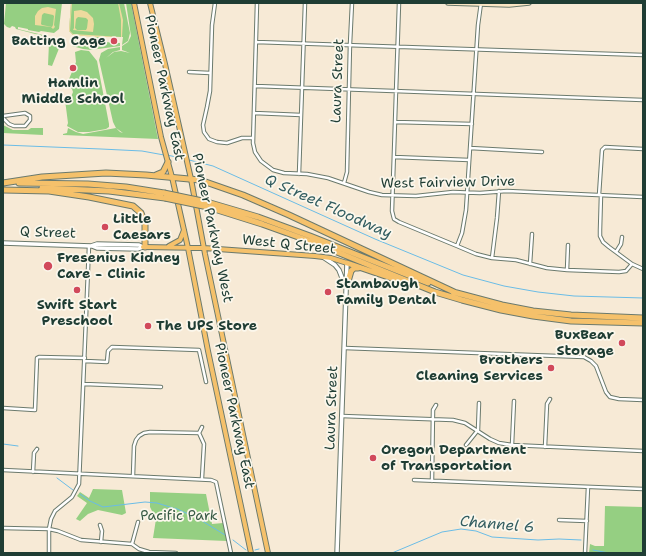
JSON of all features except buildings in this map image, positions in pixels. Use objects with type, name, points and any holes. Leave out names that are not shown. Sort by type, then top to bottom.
[{"type":"highway","points":[[153,176],[164,172],[168,162]]},
{"type":"highway","points":[[3,183],[74,174],[106,173],[172,177],[191,179],[212,184],[243,195],[302,220],[454,292]]},
{"type":"highway","points":[[3,183],[88,184],[126,188],[207,205],[258,217],[425,282],[454,292],[502,305],[533,311],[571,315],[643,318]]},
{"type":"highway","points":[[3,190],[49,188],[88,189],[164,196]]},
{"type":"highway","points":[[3,190],[49,191],[133,206],[141,213],[145,223],[144,247]]},
{"type":"highway","points":[[207,205],[315,243],[435,292]]},
{"type":"highway","points":[[347,263],[416,287],[501,310],[571,321],[643,323]]},
{"type":"highway","points":[[347,285],[351,271],[356,268],[360,268]]},
{"type":"main road","name":"Pioneer Parkway East","points":[[134,3],[161,137],[172,177],[188,248],[208,351],[251,553]]},
{"type":"main road","name":"Pioneer Parkway West","points":[[150,3],[191,179],[268,553]]},
{"type":"main road","points":[[448,3],[509,5],[529,3]]},
{"type":"main road","points":[[167,247],[180,240],[184,230]]},
{"type":"main road","name":"Q Street","points":[[144,247],[204,248]]},
{"type":"main road","name":"West Q Street","points":[[204,248],[322,256],[347,263]]},
{"type":"street","points":[[215,3],[212,25],[209,100],[203,125],[205,135],[209,139],[217,142],[227,143],[242,138],[253,138]]},
{"type":"street","name":"West Fairview Drive","points":[[257,3],[253,138],[255,152],[264,165],[278,172],[317,176],[376,194],[416,196],[453,192],[480,193],[499,191],[643,197]]},
{"type":"street","points":[[299,174],[305,3]]},
{"type":"street","name":"Laura Street","points":[[344,183],[347,172],[348,89],[352,3]]},
{"type":"street","points":[[399,3],[392,195],[392,211],[394,218],[399,222],[476,254],[492,258],[516,260],[547,268],[567,270],[619,272],[626,271],[632,264]]},
{"type":"street","points":[[457,246],[464,225],[479,13],[481,4]]},
{"type":"street","points":[[256,42],[304,42],[643,55]]},
{"type":"street","points":[[189,72],[210,73]]},
{"type":"street","points":[[254,86],[643,100]]},
{"type":"street","points":[[25,113],[30,116],[30,120],[25,126],[14,126],[9,124],[3,118],[25,113]]},
{"type":"street","points":[[254,113],[302,115]]},
{"type":"street","points":[[395,122],[472,124]]},
{"type":"street","points":[[643,149],[605,147],[602,150],[600,195],[600,236],[609,247],[632,264],[643,269]]},
{"type":"street","points":[[470,148],[542,152]]},
{"type":"street","points":[[394,157],[469,160]]},
{"type":"street","points":[[492,258],[499,191]]},
{"type":"street","points":[[530,264],[532,234]]},
{"type":"street","points":[[616,252],[621,244],[622,237]]},
{"type":"street","name":"Q Street","points":[[3,243],[90,246],[97,244],[139,245],[144,247]]},
{"type":"street","points":[[567,270],[568,245]]},
{"type":"street","points":[[49,553],[51,519],[55,511],[72,497],[77,490],[80,474],[90,246]]},
{"type":"street","points":[[322,256],[335,265],[339,270],[347,292]]},
{"type":"street","name":"Laura Street","points":[[337,553],[347,263]]},
{"type":"street","points":[[3,408],[36,410],[38,357],[40,356],[107,362],[108,351],[112,347],[199,350],[206,382]]},
{"type":"street","points":[[345,348],[584,357],[592,361],[596,366],[606,392],[610,397],[619,400],[643,400]]},
{"type":"street","points":[[84,384],[161,387]]},
{"type":"street","points":[[545,447],[547,404],[550,399]]},
{"type":"street","points":[[512,446],[514,401]]},
{"type":"street","points":[[466,445],[478,430],[479,403]]},
{"type":"street","points":[[432,481],[433,410],[436,405]]},
{"type":"street","points":[[342,416],[453,420],[465,423],[498,443],[512,446],[643,451]]},
{"type":"street","points":[[202,427],[199,434],[204,444],[202,478]]},
{"type":"street","points":[[133,476],[134,446],[139,436],[150,432],[199,434]]},
{"type":"street","points":[[33,472],[34,453],[37,449]]},
{"type":"street","points":[[3,470],[202,478],[212,480],[216,482],[231,553]]},
{"type":"street","points":[[414,480],[643,489]]},
{"type":"street","points":[[585,553],[588,487]]},
{"type":"street","points":[[559,520],[587,521]]},
{"type":"street","points":[[132,544],[138,522]]},
{"type":"street","points":[[100,525],[102,531],[101,542]]},
{"type":"street","points":[[3,528],[58,530],[81,540],[132,544],[139,549],[149,552],[176,553]]},
{"type":"green space","points":[[6,3],[62,3],[59,29],[54,33],[39,32],[18,27],[18,29],[47,37],[16,29],[12,26],[10,28],[7,27],[4,24]]},
{"type":"green space","points":[[71,3],[124,3],[130,33],[128,41],[122,45],[123,37],[105,37],[105,42],[120,43],[120,46],[91,50],[72,46],[72,40],[93,40],[93,36],[73,35],[69,31]]},
{"type":"green space","points":[[126,3],[131,3],[158,139],[63,135],[67,133],[68,128],[83,134],[116,128],[113,122],[99,60],[101,53],[108,49],[120,47],[120,50],[113,52],[106,58],[114,52],[121,51],[130,53],[122,50],[122,46],[128,42],[131,36]]},
{"type":"green space","points":[[49,43],[60,46],[52,66],[48,65]]},
{"type":"green space","points":[[81,50],[89,51],[97,61],[109,124],[109,127],[106,129],[78,132],[67,126],[68,123],[65,100],[71,97],[73,92],[67,84],[76,62],[75,52]]},
{"type":"green space","points":[[3,125],[13,130],[43,128],[43,135],[3,133]]},
{"type":"green space","name":"Pacific Park","points":[[93,489],[122,490],[126,513],[122,515],[98,510],[88,514],[80,521],[76,519],[87,503],[77,496],[80,492],[89,498]]},
{"type":"green space","name":"Pacific Park","points":[[150,492],[206,494],[212,524],[223,523],[227,541],[153,538],[156,519],[150,507]]},
{"type":"green space","points":[[605,506],[643,507],[643,553],[589,553],[590,544],[595,546],[604,546]]},
{"type":"sand","points":[[71,3],[70,31],[73,34],[121,37],[73,35],[69,31]]},
{"type":"sand","points":[[118,3],[123,20],[121,37],[121,20]]},
{"type":"sand","points":[[48,7],[56,9],[55,27],[53,29],[51,27],[35,25],[35,16],[42,8]],"holes":[[[44,13],[53,15],[52,27],[41,24],[42,15]]]},
{"type":"sand","points":[[81,10],[87,12],[93,18],[93,32],[73,30],[74,11]],"holes":[[[78,17],[86,18],[88,20],[86,30],[77,30],[75,28],[76,19]]]},
{"type":"waterway","name":"Q Street Floodway","points":[[3,145],[142,151],[164,155]]},
{"type":"waterway","name":"Q Street Floodway","points":[[167,155],[185,159]]},
{"type":"waterway","name":"Q Street Floodway","points":[[189,160],[213,166],[375,239],[463,275],[504,286],[538,292],[574,296],[643,298]]},
{"type":"waterway","name":"Channel 6","points":[[3,444],[18,446]]},
{"type":"waterway","name":"Channel 6","points":[[57,478],[73,490]]},
{"type":"waterway","name":"Channel 6","points":[[80,494],[103,507],[145,502],[157,503],[173,508]]},
{"type":"waterway","name":"Channel 6","points":[[175,508],[199,519],[225,535]]},
{"type":"waterway","name":"Channel 6","points":[[392,553],[442,532],[461,529],[476,531],[492,537],[538,540],[581,540]]},
{"type":"waterway","name":"Channel 6","points":[[233,540],[246,550]]},
{"type":"waterway","name":"Channel 6","points":[[255,550],[259,549]]},
{"type":"waterway","name":"Channel 6","points":[[593,550],[609,553],[643,553]]},
{"type":"place","name":"Batting Cage","points":[[114,41]]},
{"type":"place","name":"Hamlin Middle School","points":[[73,68]]},
{"type":"place","name":"Little Caesars","points":[[105,227]]},
{"type":"place","name":"Fresenius Kidney Care - Clinic","points":[[48,266]]},
{"type":"place","name":"Swift Start Preschool","points":[[77,290]]},
{"type":"place","name":"Stambaugh Family Dental","points":[[328,292]]},
{"type":"place","name":"The UPS Store","points":[[148,326]]},
{"type":"place","name":"BuxBear Storage","points":[[622,343]]},
{"type":"place","name":"Brothers Cleaning Services","points":[[551,368]]},
{"type":"place","name":"Oregon Department of Transportation","points":[[373,458]]}]
